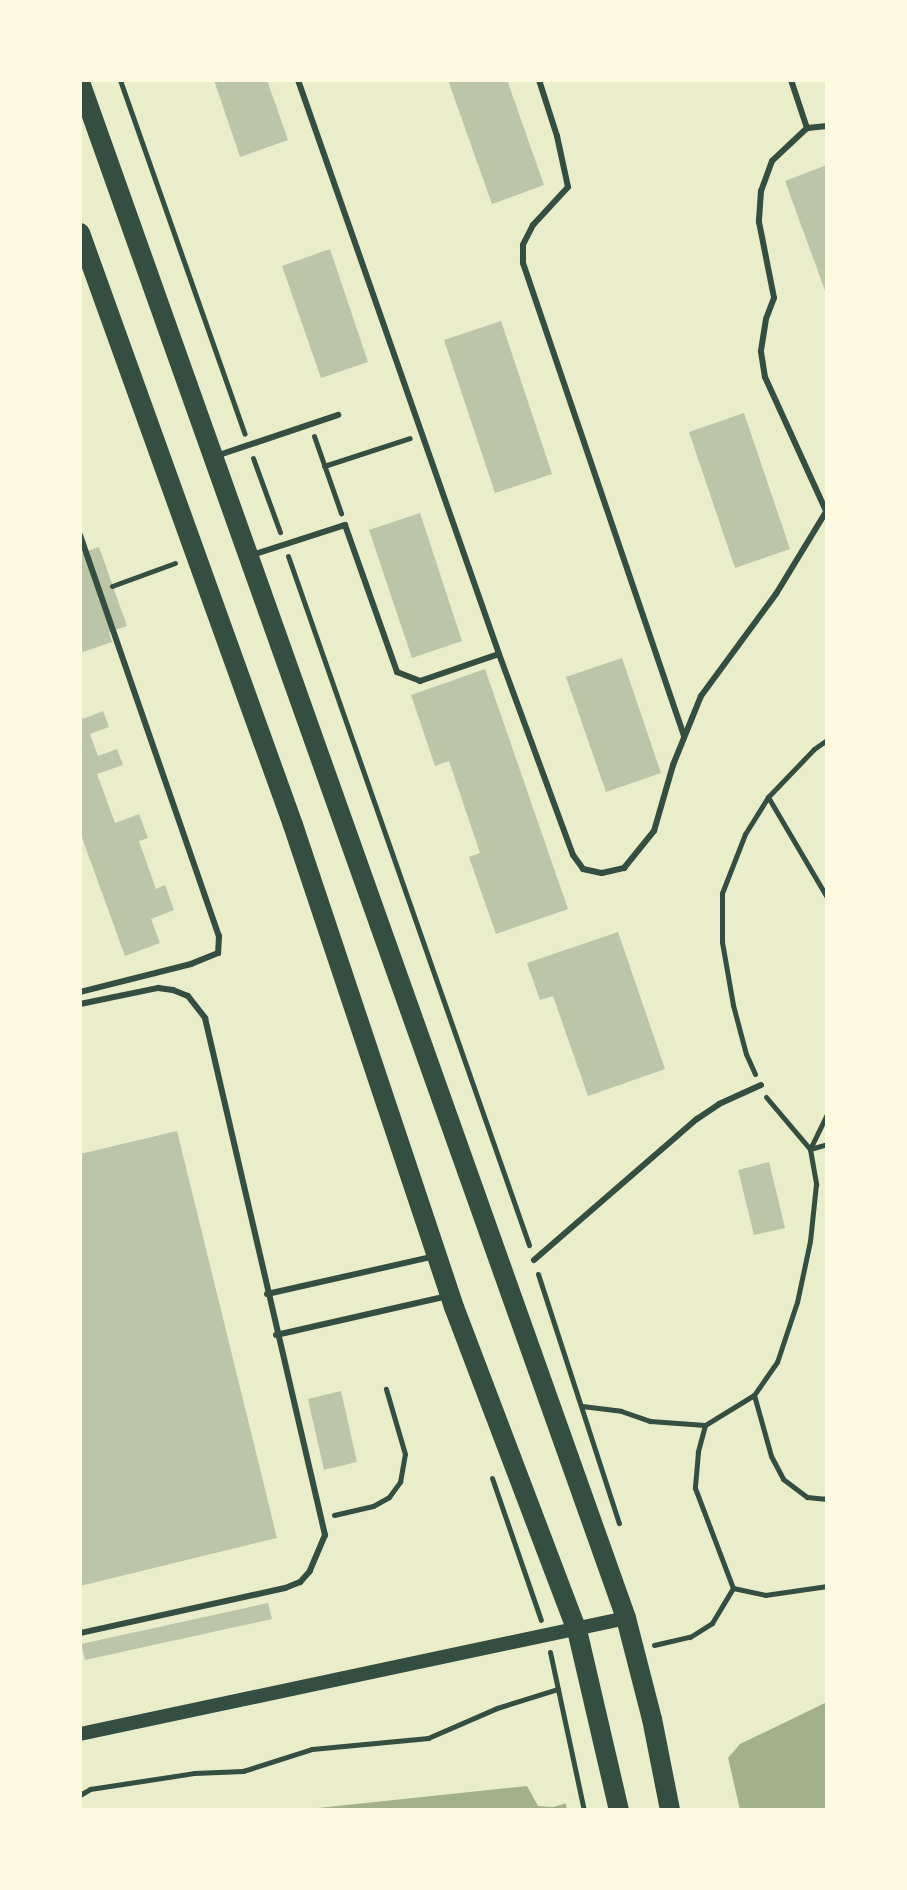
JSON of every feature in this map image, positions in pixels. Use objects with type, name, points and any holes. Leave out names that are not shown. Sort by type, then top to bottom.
[{"type":"main road","points":[[80,82],[626,1618],[652,1719],[670,1810]]},
{"type":"main road","points":[[80,233],[293,825],[450,1296],[577,1630],[619,1810]]},
{"type":"street","points":[[80,1734],[626,1618]]},
{"type":"lane","points":[[298,80],[499,654],[573,855],[583,869],[602,873],[624,868],[654,831],[684,736],[701,696],[776,594],[827,511],[765,377],[761,352],[766,319],[774,298],[759,222],[761,191],[772,161],[807,128],[827,126]]},
{"type":"lane","points":[[539,80],[557,136],[568,187],[533,225],[523,245],[523,263],[684,736]]},
{"type":"lane","points":[[791,80],[807,128]]},
{"type":"lane","points":[[213,457],[338,415]]},
{"type":"lane","points":[[249,556],[345,525],[397,672],[420,681],[499,654]]},
{"type":"lane","points":[[80,535],[219,936],[218,953],[191,964],[80,992]]},
{"type":"lane","points":[[80,1004],[158,988],[188,996],[205,1018],[276,1335],[325,1535],[321,1552],[300,1582],[80,1633]]},
{"type":"lane","points":[[534,1260],[697,1119],[719,1104],[761,1085]]},
{"type":"lane","points":[[267,1294],[437,1256]]},
{"type":"lane","points":[[276,1335],[450,1296]]},
{"type":"path","points":[[120,80],[534,1260]]},
{"type":"path","points":[[310,424],[345,525]]},
{"type":"path","points":[[324,466],[422,434]]},
{"type":"path","points":[[100,591],[175,563]]},
{"type":"path","points":[[582,1406],[621,1411],[650,1421],[705,1425],[754,1395],[777,1362],[797,1302],[810,1241],[816,1184],[810,1149],[768,1101],[746,1054],[733,1005],[722,942],[722,893],[745,834],[768,797],[814,749],[827,740]]},
{"type":"path","points":[[768,797],[827,895]]},
{"type":"path","points":[[810,1149],[827,1114]]},
{"type":"path","points":[[810,1149],[827,1144]]},
{"type":"path","points":[[321,1519],[373,1506],[389,1497],[400,1482],[405,1454],[386,1389]]},
{"type":"path","points":[[754,1395],[771,1456],[783,1479],[807,1497],[827,1499]]},
{"type":"path","points":[[705,1425],[698,1452],[695,1488],[733,1588]]},
{"type":"path","points":[[733,1588],[765,1595],[827,1586]]},
{"type":"path","points":[[634,1649],[690,1637],[712,1623],[733,1588]]},
{"type":"path","points":[[80,1795],[90,1789],[194,1773],[243,1771],[312,1749],[428,1738],[497,1708],[558,1689]]},
{"type":"path","points":[[569,1738],[584,1810]]},
{"type":"shaded area","points":[[827,1702],[827,1810],[299,1810],[527,1786],[538,1806],[553,1807],[728,1758],[740,1744]]},
{"type":"pier","points":[[727,1753],[740,1810],[567,1810],[565,1799]]},
{"type":"building","points":[[214,80],[267,80],[288,140],[240,157]]},
{"type":"building","points":[[448,80],[507,80],[544,185],[492,204]]},
{"type":"building","points":[[827,165],[827,296],[785,181]]},
{"type":"building","points":[[330,249],[368,362],[321,378],[282,266]]},
{"type":"building","points":[[501,321],[552,474],[495,493],[444,340]]},
{"type":"building","points":[[744,413],[790,549],[735,568],[689,432]]},
{"type":"building","points":[[420,513],[462,641],[412,658],[369,530]]},
{"type":"building","points":[[99,547],[127,626],[109,632],[112,642],[80,653],[80,554]]},
{"type":"building","points":[[622,658],[661,773],[606,792],[566,677]]},
{"type":"building","points":[[485,669],[568,909],[496,934],[469,857],[480,853],[449,761],[435,766],[411,695]]},
{"type":"building","points":[[103,711],[109,727],[90,734],[98,756],[117,749],[123,765],[97,774],[115,823],[139,814],[148,838],[139,841],[156,889],[165,885],[174,910],[151,919],[160,943],[125,956],[80,832],[80,713],[83,719]]},
{"type":"building","points":[[618,932],[665,1069],[588,1096],[553,996],[540,1000],[527,963]]},
{"type":"building","points":[[177,1131],[277,1538],[80,1586],[80,1154]]},
{"type":"building","points":[[769,1162],[785,1228],[754,1235],[738,1170]]},
{"type":"building","points":[[341,1391],[357,1462],[324,1470],[308,1399]]},
{"type":"building","points":[[268,1603],[272,1619],[85,1660],[81,1644]]}]
